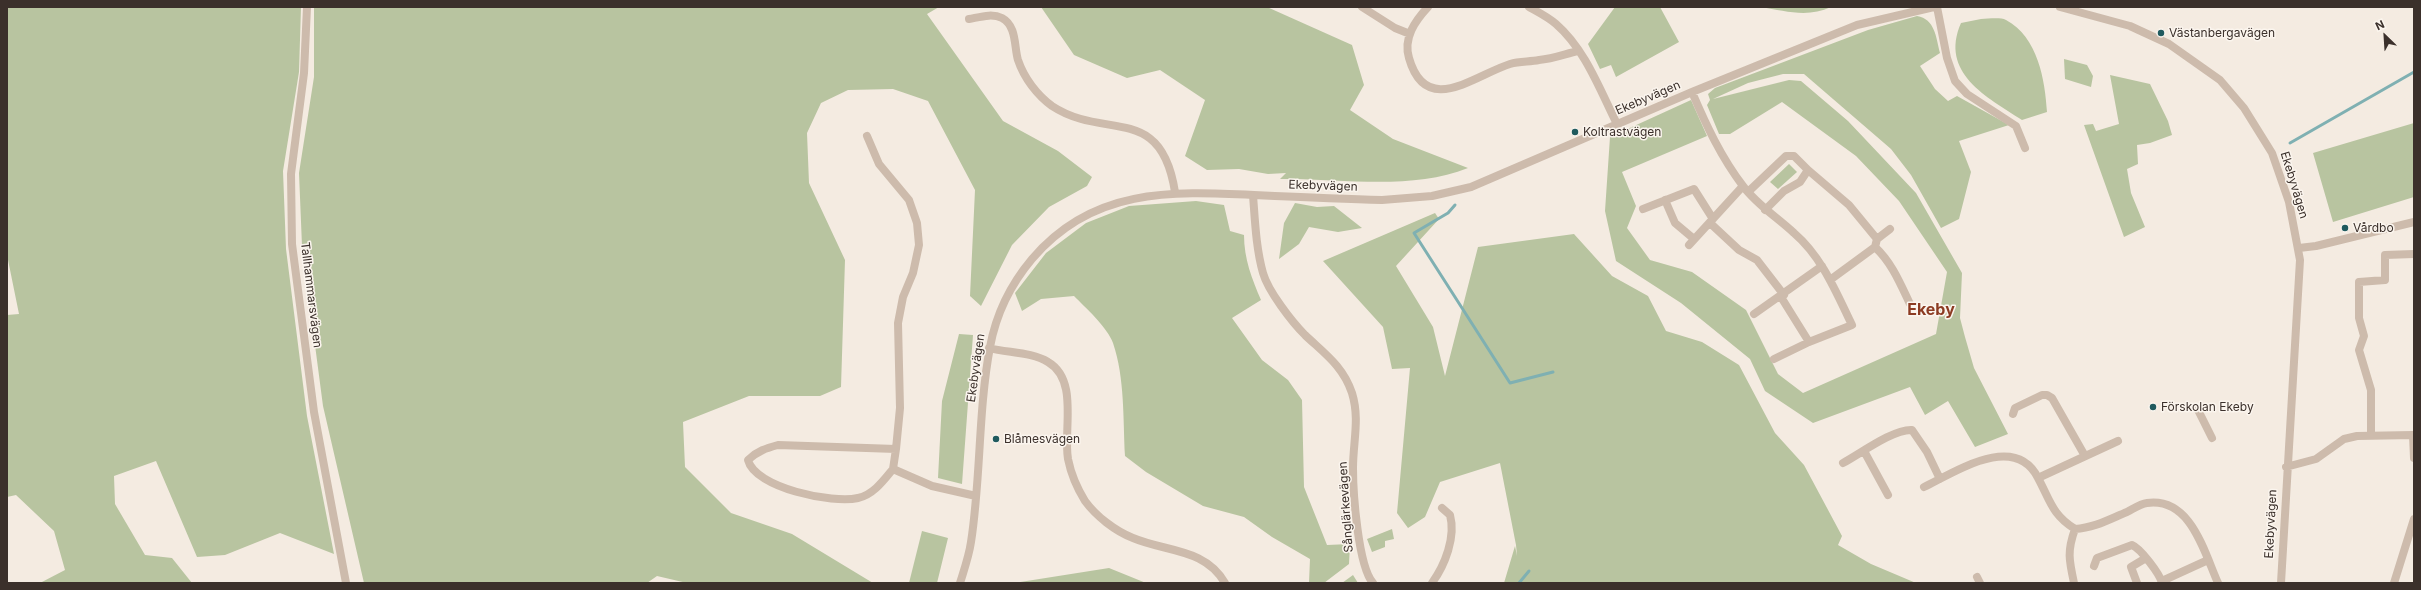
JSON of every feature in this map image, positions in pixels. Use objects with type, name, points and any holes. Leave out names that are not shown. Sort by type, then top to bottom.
[{"type":"street","name":"Tallhammarsvägen","points":[[307,7],[304,73],[290,174],[292,244],[314,412],[346,583]]},
{"type":"street","points":[[1362,7],[1395,28],[1410,34]]},
{"type":"street","points":[[1428,7],[1417,19],[1410,34],[1409,58],[1415,71],[1424,83],[1439,90],[1456,88],[1488,73],[1518,62],[1551,58],[1578,51]]},
{"type":"street","points":[[1529,7],[1555,23],[1578,51],[1617,124]]},
{"type":"street","name":"Ekebyvägen","points":[[960,583],[971,543],[989,348],[993,332],[1007,295],[1021,273],[1056,235],[1093,212],[1120,201],[1174,192],[1388,200],[1449,192],[1494,178],[1692,92],[1857,25],[1934,7]]},
{"type":"street","points":[[1937,7],[1947,58],[1955,81],[1967,94],[2016,126],[2026,148]]},
{"type":"street","name":"Ekebyvägen","points":[[2060,7],[2130,26],[2169,44],[2220,80],[2244,108],[2272,153],[2289,202],[2299,248],[2286,467],[2281,583]]},
{"type":"street","points":[[969,19],[996,16],[1004,19],[1010,26],[1018,60],[1028,80],[1052,105],[1070,115],[1090,121],[1124,126],[1151,140],[1162,150],[1174,192]]},
{"type":"street","points":[[1692,92],[1728,165],[1746,189],[1765,210],[1794,233],[1822,266],[1852,325],[1809,342],[1774,359]]},
{"type":"street","points":[[868,136],[879,164],[909,200],[917,223],[919,245],[913,273],[903,297],[898,323],[900,408],[896,449],[894,469],[872,491],[860,498],[845,500],[811,496],[777,485],[755,473],[748,460],[763,449],[778,445],[896,449]]},
{"type":"street","points":[[1665,200],[1675,224],[1692,242],[1711,221],[1746,189],[1786,156],[1794,156],[1848,205],[1885,256],[1896,274],[1910,304]]},
{"type":"street","points":[[1765,210],[1784,191],[1800,182],[1808,170]]},
{"type":"street","points":[[1643,209],[1694,189],[1711,221],[1739,250],[1757,260],[1782,296],[1809,342]]},
{"type":"street","name":"Sånglärkevägen","points":[[1253,195],[1257,242],[1266,279],[1291,318],[1305,335],[1332,358],[1352,393],[1357,418],[1353,468],[1356,510],[1363,562],[1373,583]]},
{"type":"street","points":[[2299,248],[2316,246],[2414,222]]},
{"type":"street","points":[[1830,280],[1876,243],[1890,229]]},
{"type":"street","points":[[2370,435],[2371,390],[2359,350],[2364,336],[2359,318],[2359,282],[2385,280],[2385,255],[2414,254]]},
{"type":"street","points":[[1754,314],[1776,297],[1782,296],[1822,266]]},
{"type":"street","points":[[989,348],[1040,358],[1052,365],[1060,374],[1066,390],[1066,438],[1072,477],[1086,501],[1096,513],[1120,532],[1133,538],[1192,554],[1215,569],[1225,583]]},
{"type":"street","points":[[2013,414],[2014,408],[2042,394],[2048,395],[2052,398],[2085,456]]},
{"type":"street","points":[[2198,410],[2212,438]]},
{"type":"street","points":[[1843,463],[1906,430],[1912,430],[1927,452],[1940,479]]},
{"type":"street","points":[[2286,467],[2316,459],[2344,440],[2370,435],[2413,435],[2414,458]]},
{"type":"street","points":[[2038,478],[2118,441]]},
{"type":"street","points":[[1864,451],[1888,494]]},
{"type":"street","points":[[1924,487],[1993,456],[2012,456],[2025,462],[2038,478],[2057,516],[2075,529],[2099,524],[2146,503],[2161,503],[2173,506],[2188,520],[2218,583]]},
{"type":"street","points":[[894,469],[932,486],[976,496]]},
{"type":"street","points":[[1432,583],[1441,568],[1452,536],[1450,515],[1442,508]]},
{"type":"street","points":[[2394,583],[2414,520]]},
{"type":"street","points":[[2074,583],[2068,557],[2069,546],[2075,529]]},
{"type":"street","points":[[2094,566],[2097,558],[2128,545],[2136,546],[2162,582],[2208,560]]},
{"type":"street","points":[[2137,583],[2131,567],[2146,558]]},
{"type":"green space","points":[[7,7],[301,7],[299,72],[283,171],[286,249],[307,416],[334,554],[280,533],[225,555],[197,557],[156,461],[114,476],[115,504],[145,555],[172,558],[192,583],[40,583],[65,570],[54,531],[16,495],[7,497],[7,315],[19,314],[7,255]]},
{"type":"green space","points":[[314,7],[939,7],[927,14],[1003,121],[1058,151],[1092,177],[1087,186],[1049,207],[1012,245],[981,306],[970,296],[975,190],[928,101],[893,89],[848,90],[821,103],[807,133],[809,183],[845,260],[841,387],[820,396],[749,396],[683,422],[685,467],[731,513],[792,534],[873,583],[687,583],[657,576],[647,583],[364,583],[323,406],[302,246],[299,173],[314,77]]},
{"type":"green space","points":[[1041,7],[1267,7],[1352,45],[1364,85],[1350,110],[1393,139],[1468,168],[1446,175],[1423,179],[1375,182],[1280,179],[1286,173],[1268,174],[1239,169],[1207,170],[1185,156],[1205,100],[1160,70],[1127,78],[1074,55]]},
{"type":"green space","points":[[1615,7],[1660,7],[1679,42],[1616,77],[1611,65],[1600,69],[1588,44]]},
{"type":"green space","points":[[1761,7],[1831,7],[1814,12],[1796,13]]},
{"type":"green space","points":[[1917,16],[1928,21],[1931,25],[1934,30],[1940,53],[1920,66],[1935,89],[1948,101],[1957,96],[2009,125],[1959,141],[1971,172],[1959,219],[1941,228],[1911,175],[1891,149],[1804,74],[1783,74],[1748,83],[1713,99],[1789,80],[1801,81],[1848,121],[1916,193],[1962,273],[1960,318],[1965,337],[1974,368],[2008,434],[1975,447],[1948,401],[1925,415],[1910,387],[1813,423],[1765,391],[1750,359],[1681,303],[1616,261],[1605,211],[1610,137],[1691,100],[1707,136],[1622,172],[1636,206],[1627,228],[1650,260],[1692,272],[1746,310],[1778,374],[1803,393],[1936,334],[1947,272],[1899,201],[1856,156],[1782,102],[1730,134],[1719,134],[1707,105],[1710,100],[1708,94],[1715,88],[1868,30]]},
{"type":"green space","points":[[1997,18],[2006,20],[2026,37],[2033,48],[2042,73],[2047,112],[2022,120],[1982,92],[1970,82],[1961,70],[1956,56],[1956,41],[1961,23],[1981,19]]},
{"type":"green space","points":[[2064,59],[2087,65],[2093,76],[2091,87],[2065,79]]},
{"type":"green space","points":[[2110,75],[2150,84],[2168,121],[2172,135],[2150,143],[2137,145],[2138,164],[2127,169],[2131,193],[2145,227],[2124,237],[2084,125],[2093,124],[2096,131],[2119,124]]},
{"type":"green space","points":[[2414,123],[2414,197],[2333,222],[2313,153]]},
{"type":"green space","points":[[1789,164],[1797,172],[1778,189],[1770,182]]},
{"type":"green space","points":[[1196,201],[1224,205],[1230,231],[1244,235],[1247,261],[1261,300],[1232,318],[1262,360],[1288,380],[1302,400],[1304,487],[1327,545],[1350,544],[1349,564],[1324,583],[1309,583],[1310,559],[1272,537],[1244,517],[1203,506],[1146,472],[1125,456],[1123,399],[1120,370],[1113,343],[1106,331],[1096,318],[1074,296],[1041,299],[1022,311],[1015,293],[1046,253],[1086,223],[1129,206]]},
{"type":"green space","points":[[1295,203],[1317,207],[1334,206],[1362,228],[1338,232],[1309,227],[1299,244],[1279,259],[1284,223]]},
{"type":"green space","points":[[1435,213],[1439,219],[1396,266],[1433,327],[1445,376],[1478,247],[1574,234],[1612,276],[1648,296],[1666,331],[1702,342],[1739,365],[1775,433],[1804,465],[1842,536],[1838,545],[1871,564],[1916,583],[1504,583],[1515,546],[1517,556],[1500,463],[1440,482],[1425,517],[1408,528],[1397,513],[1410,368],[1392,369],[1383,327],[1323,261]]},
{"type":"green space","points":[[959,334],[973,335],[962,484],[938,478],[942,401]]},
{"type":"green space","points":[[1392,529],[1394,539],[1385,541],[1385,547],[1372,552],[1367,539]]},
{"type":"green space","points":[[922,531],[948,538],[937,583],[909,583]]},
{"type":"green space","points":[[1109,568],[1146,583],[1014,583]]},
{"type":"green space","points":[[1353,575],[1358,583],[1342,583]]},
{"type":"waterway","points":[[2290,143],[2414,72]]},
{"type":"waterway","points":[[1455,205],[1448,213],[1414,233],[1510,383],[1553,372]]},
{"type":"waterway","points":[[1519,583],[1529,571]]},
{"type":"place","name":"Västanbergavägen","points":[[2161,33]]},
{"type":"place","name":"Koltrastvägen","points":[[1575,132]]},
{"type":"place","name":"Vårdbo","points":[[2345,228]]},
{"type":"place","name":"Förskolan Ekeby","points":[[2153,407]]},
{"type":"place","name":"Blåmesvägen","points":[[996,439]]},
{"type":"district","name":"Ekeby","points":[[1931,310]]}]
